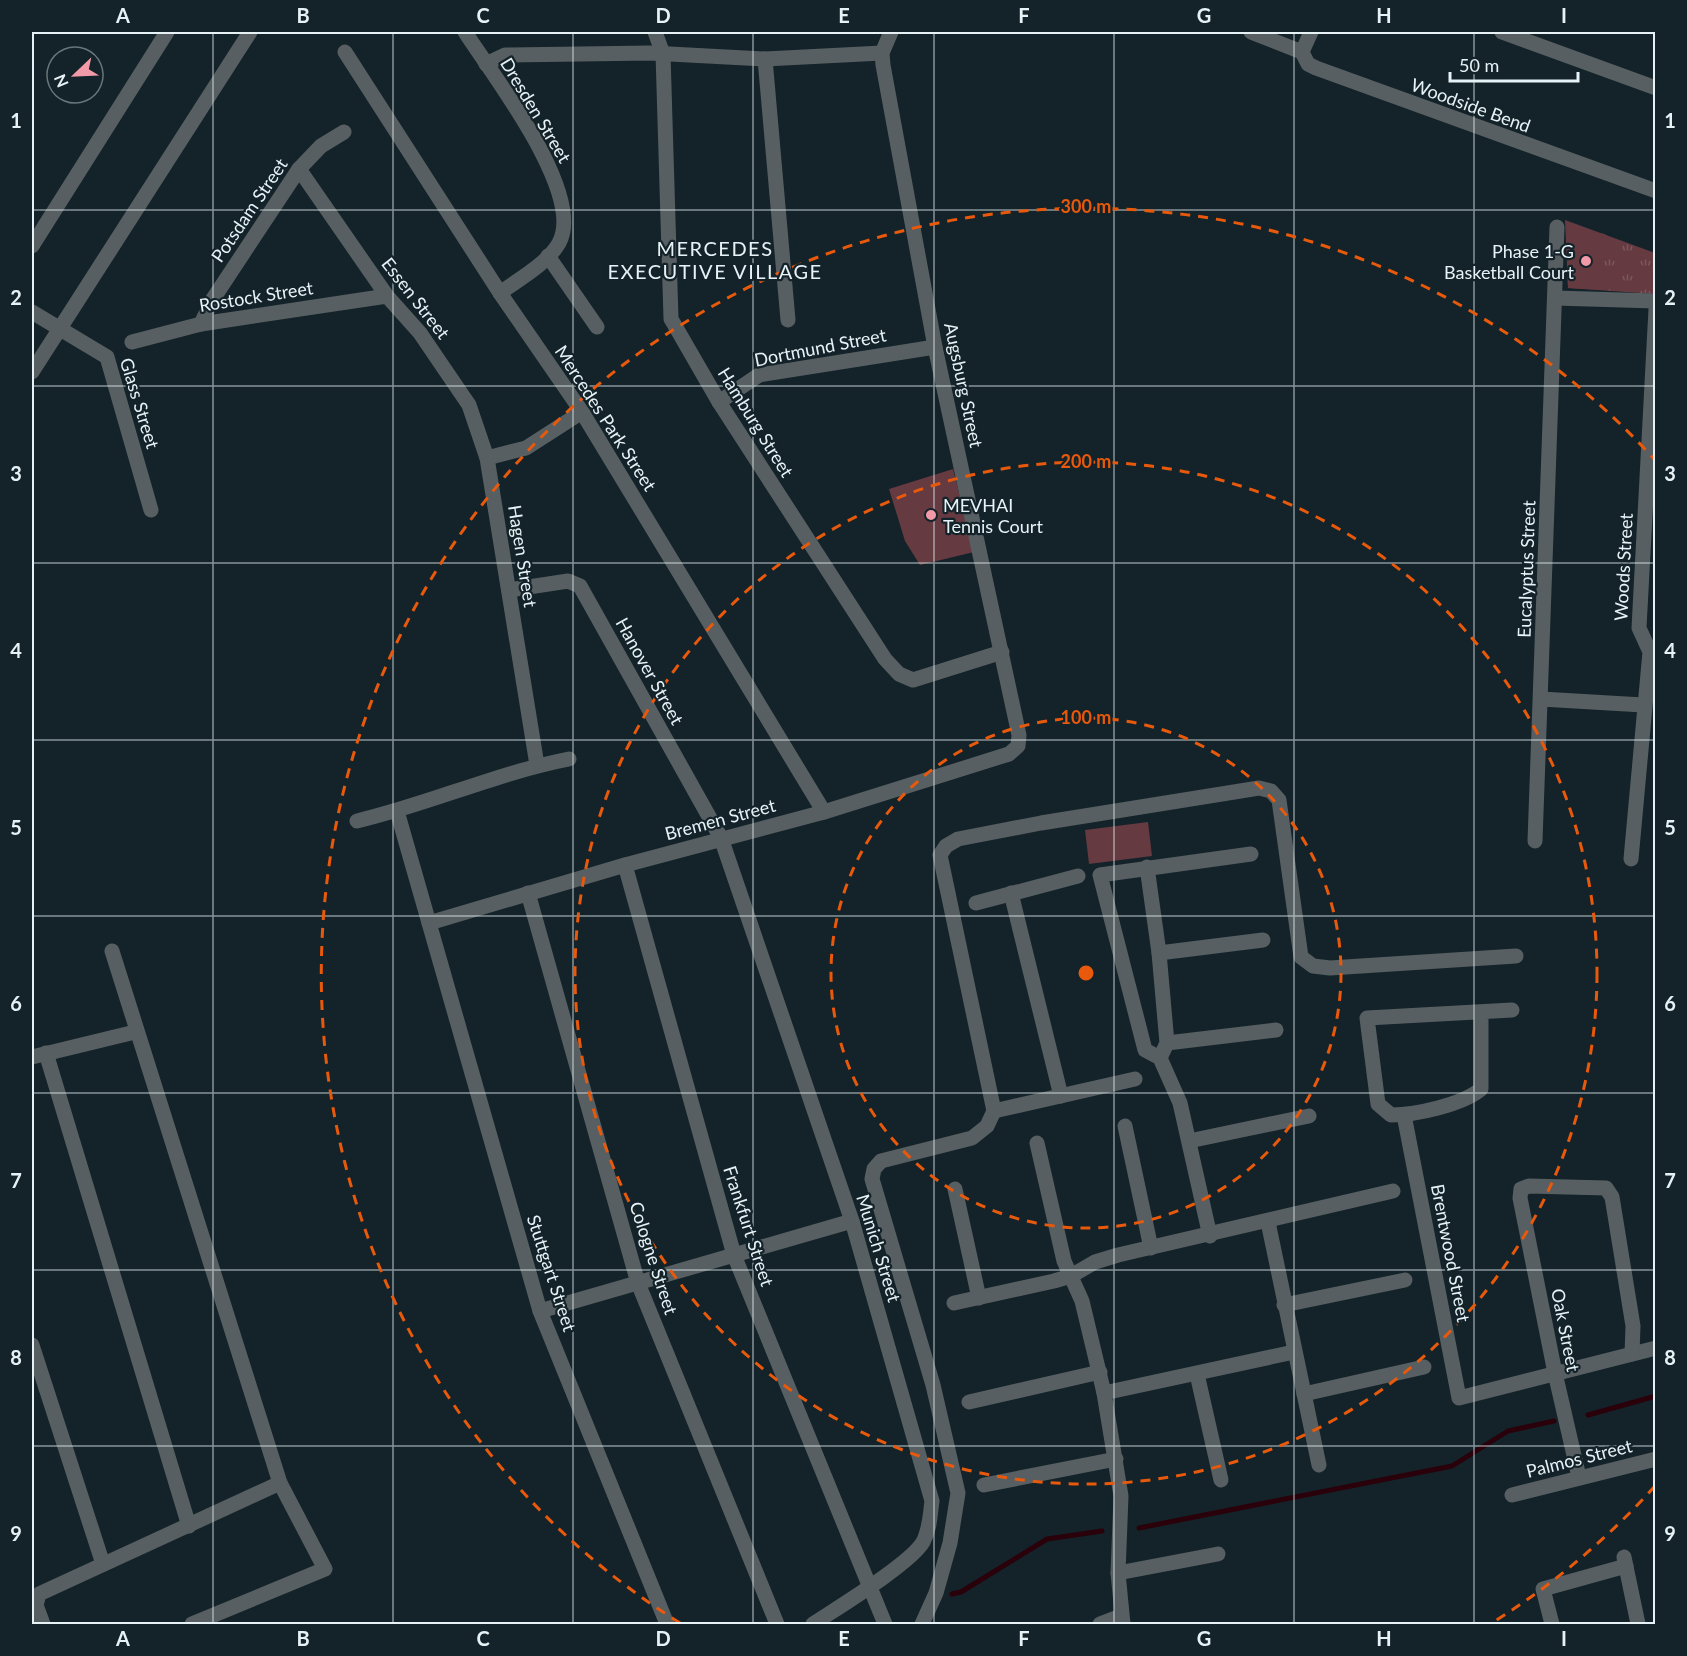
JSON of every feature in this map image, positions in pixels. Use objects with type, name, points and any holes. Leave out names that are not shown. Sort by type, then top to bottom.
[{"type":"street","points":[[32,246],[166,32]]},
{"type":"street","points":[[32,372],[250,32]]},
{"type":"street","name":"Dresden Street","points":[[465,32],[549,161],[565,207],[560,242],[548,255],[500,292]]},
{"type":"street","name":"Hamburg Street","points":[[656,32],[663,54],[671,319],[719,402],[885,659],[899,674],[914,680],[1002,652]]},
{"type":"street","points":[[486,64],[505,55],[663,54],[765,59],[882,53],[891,32]]},
{"type":"street","name":"Woodside Bend","points":[[1251,32],[1302,52],[1307,62],[1316,68],[1656,191]]},
{"type":"street","points":[[1302,52],[1311,32]]},
{"type":"street","points":[[1502,32],[1656,88]]},
{"type":"street","name":"Mercedes Park Street","points":[[345,52],[500,292],[582,412],[824,812]]},
{"type":"street","name":"Augsburg Street","points":[[882,53],[935,347],[1002,652],[1019,735],[1018,746]]},
{"type":"street","points":[[765,59],[788,320]]},
{"type":"street","name":"Potsdam Street","points":[[201,324],[211,302],[299,169],[321,146],[344,132]]},
{"type":"street","name":"Essen Street","points":[[299,169],[387,296],[420,333],[469,405],[487,458]]},
{"type":"street","name":"Eucalyptus Street","points":[[1535,841],[1557,227]]},
{"type":"street","points":[[548,255],[597,327]]},
{"type":"street","name":"Rostock Street","points":[[132,342],[201,324],[387,296]]},
{"type":"street","points":[[1556,298],[1656,301]]},
{"type":"street","name":"Woods Street","points":[[1631,859],[1643,705],[1653,652],[1639,628],[1656,309]]},
{"type":"street","name":"Glass Street","points":[[32,312],[107,357],[151,510]]},
{"type":"street","name":"Dortmund Street","points":[[719,402],[759,375],[935,347]]},
{"type":"street","points":[[487,458],[526,448],[582,412]]},
{"type":"street","name":"Hagen Street","points":[[487,458],[537,765]]},
{"type":"street","name":"Hanover Street","points":[[509,590],[568,581],[580,586],[721,838]]},
{"type":"street","points":[[1541,699],[1643,705]]},
{"type":"street","name":"Bremen Street","points":[[429,923],[721,838],[824,812],[1009,754],[1018,746]]},
{"type":"street","points":[[357,821],[397,811],[537,765],[569,759]]},
{"type":"street","points":[[922,1624],[936,1593],[950,1543],[958,1493],[933,1385],[872,1179],[874,1169],[881,1161],[972,1138],[987,1126],[994,1110],[939,855],[946,846],[958,839],[1167,802],[1271,791],[1279,800],[1301,957],[1313,966],[1329,968],[1516,957]]},
{"type":"street","points":[[397,811],[429,923]]},
{"type":"street","name":"Munich Street","points":[[721,838],[852,1221],[932,1501],[929,1527],[923,1543],[869,1587],[813,1624]]},
{"type":"street","points":[[1210,1236],[1180,1103],[1160,1058],[1145,1050],[1100,875],[1251,854]]},
{"type":"street","name":"Frankfurt Street","points":[[625,865],[734,1255],[885,1624]]},
{"type":"street","points":[[1147,867],[1159,953],[1167,1043],[1160,1058]]},
{"type":"street","points":[[976,903],[1078,876]]},
{"type":"street","name":"Cologne Street","points":[[528,893],[638,1282],[777,1624]]},
{"type":"street","points":[[1011,893],[1061,1096]]},
{"type":"street","name":"Stuttgart Street","points":[[429,923],[540,1311],[667,1624]]},
{"type":"street","points":[[1159,953],[1263,940]]},
{"type":"street","points":[[112,951],[135,1032],[280,1483],[325,1569],[212,1621],[192,1624]]},
{"type":"street","points":[[1481,1013],[1481,1089],[1460,1101],[1404,1115],[1390,1115],[1378,1104],[1367,1018],[1512,1010]]},
{"type":"street","points":[[1167,1043],[1276,1030]]},
{"type":"street","points":[[135,1032],[39,1055],[189,1526]]},
{"type":"street","points":[[994,1110],[1135,1078]]},
{"type":"street","name":"Brentwood Street","points":[[1404,1115],[1459,1398],[1554,1372]]},
{"type":"street","points":[[1189,1141],[1309,1116]]},
{"type":"street","points":[[1125,1126],[1151,1248]]},
{"type":"street","points":[[1036,1143],[1064,1261],[1089,1322],[1104,1393],[1121,1496],[1118,1573],[1122,1620],[1100,1624]]},
{"type":"street","name":"Oak Street","points":[[1579,1477],[1554,1372],[1520,1198],[1521,1189],[1529,1186],[1606,1188],[1612,1197],[1633,1326],[1632,1354]]},
{"type":"street","points":[[956,1189],[979,1298]]},
{"type":"street","points":[[954,1303],[1071,1276],[1095,1262],[1393,1191]]},
{"type":"street","points":[[540,1311],[852,1221]]},
{"type":"street","points":[[1268,1222],[1319,1465]]},
{"type":"street","points":[[1284,1305],[1405,1280]]},
{"type":"street","points":[[32,1345],[103,1564]]},
{"type":"street","points":[[1554,1372],[1656,1348]]},
{"type":"street","points":[[1104,1393],[1294,1352]]},
{"type":"street","points":[[1304,1394],[1424,1366]]},
{"type":"street","points":[[969,1402],[1100,1372]]},
{"type":"street","points":[[1197,1374],[1221,1480]]},
{"type":"street","points":[[984,1485],[1116,1459]]},
{"type":"street","name":"Palmos Street","points":[[1512,1495],[1656,1459]]},
{"type":"street","points":[[42,1624],[36,1605],[39,1594],[280,1483]]},
{"type":"street","points":[[1118,1573],[1218,1554]]},
{"type":"street","points":[[1552,1624],[1543,1589],[1625,1561],[1638,1624]]},
{"type":"green space","points":[[1565,220],[1655,253],[1655,294],[1568,288]]},
{"type":"green space","name":"Phase 1-G Basketball Court","points":[[1566,227],[1605,234],[1603,290],[1568,288]]},
{"type":"green space","name":"MEVHAI Tennis Court","points":[[953,469],[974,552],[920,565],[905,541],[889,489]]},
{"type":"green space","points":[[1148,822],[1152,856],[1089,864],[1085,830]]},
{"type":"waterway","points":[[1588,1415],[1656,1396]]},
{"type":"waterway","points":[[1139,1528],[1452,1466],[1508,1431],[1554,1421]]},
{"type":"waterway","points":[[952,1594],[961,1592],[1047,1539],[1102,1531]]},
{"type":"place","name":"Phase 1-G Basketball Court","points":[[1586,261]]},
{"type":"place","name":"MEVHAI Tennis Court","points":[[931,515]]},
{"type":"district","name":"MERCEDES EXECUTIVE VILLAGE","points":[[715,260]]}]
